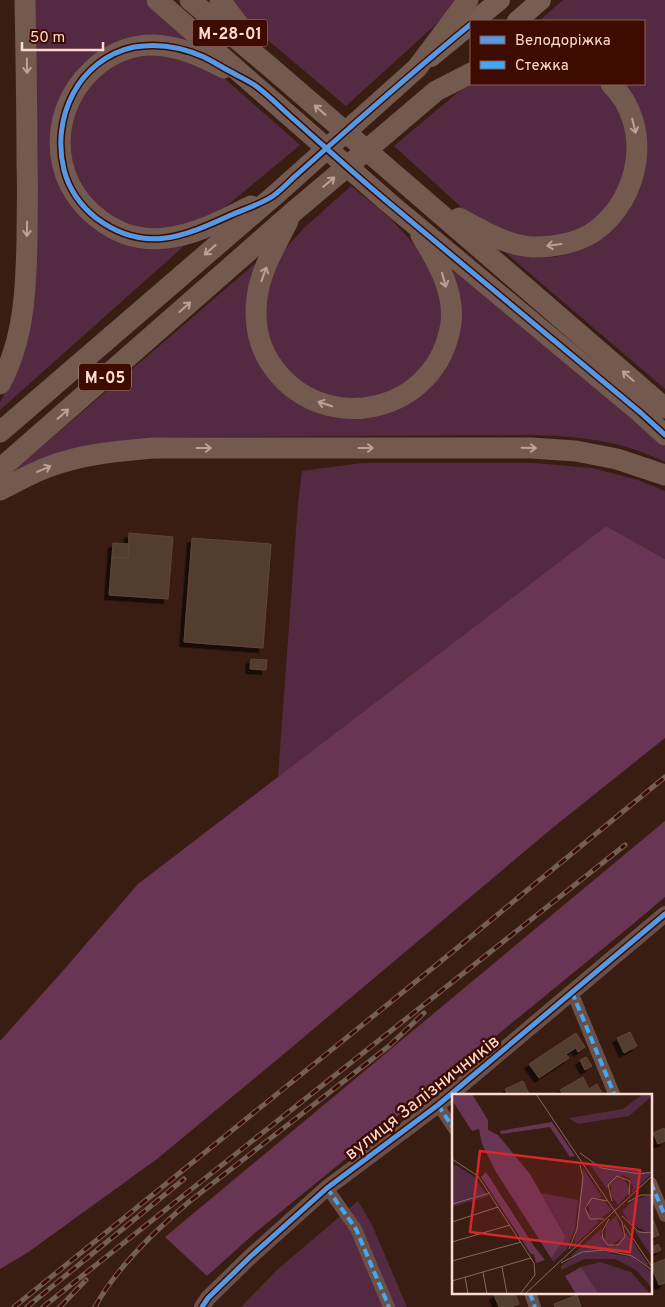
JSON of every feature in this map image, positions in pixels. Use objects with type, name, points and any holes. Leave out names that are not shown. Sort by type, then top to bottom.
[{"type":"highway","points":[[0,384],[16,347],[26,289],[28,184],[25,0]]},
{"type":"highway","name":"М-28-01","points":[[157,0],[389,203],[633,406],[665,435]]},
{"type":"highway","name":"М-28-01","points":[[190,0],[665,408]]},
{"type":"highway","points":[[220,0],[269,66]]},
{"type":"highway","points":[[418,68],[468,0]]},
{"type":"highway","points":[[255,85],[205,58],[184,50],[151,45],[117,52],[93,68],[82,80],[66,106],[60,141],[61,159],[66,178],[76,197],[89,212],[104,224],[134,237],[149,239],[181,236],[274,196]]},
{"type":"highway","name":"М-05","points":[[0,432],[274,196],[418,68]]},
{"type":"highway","points":[[436,91],[470,74]]},
{"type":"highway","points":[[418,195],[485,232],[509,242],[532,247],[553,246],[574,241],[594,231],[612,216],[624,198],[633,178],[637,158],[637,138],[633,121],[626,103],[612,85]]},
{"type":"highway","name":"М-05","points":[[0,469],[292,213],[436,91]]},
{"type":"highway","points":[[292,213],[262,277],[257,298],[256,317],[259,337],[266,356],[278,374],[292,388],[313,400],[334,407],[355,409],[377,406],[397,400],[420,384],[434,367],[444,349],[451,323],[450,302],[443,274],[413,222]]},
{"type":"highway","points":[[0,490],[49,467],[87,456],[116,451],[154,448],[531,448],[576,451],[617,459],[665,475]]},
{"type":"main road","name":"М-05","points":[[475,20],[500,0]]},
{"type":"main road","points":[[518,20],[541,0]]},
{"type":"main road","name":"М-05","points":[[418,68],[470,25]]},
{"type":"main road","name":"М-05","points":[[436,91],[470,62]]},
{"type":"street","name":"вулиця Залізничників","points":[[202,1307],[208,1298],[250,1257],[327,1188],[438,1105],[665,914]]},
{"type":"street","points":[[572,992],[614,1094]]},
{"type":"street","points":[[438,1105],[452,1126]]},
{"type":"street","points":[[652,1185],[665,1216]]},
{"type":"street","points":[[327,1188],[356,1229],[389,1307]]},
{"type":"street","points":[[530,1294],[535,1307]]},
{"type":"shaded area","points":[[32,0],[145,0],[193,42],[101,51],[82,64],[68,82],[59,99],[78,214],[185,245],[0,410],[0,403],[15,372]]},
{"type":"shaded area","points":[[227,0],[459,0],[433,27],[346,106],[263,36]]},
{"type":"shaded area","points":[[563,0],[665,0],[665,389],[499,247],[535,256],[555,257],[575,252],[640,182],[621,85],[645,85],[645,20],[540,20]]},
{"type":"shaded area","points":[[172,53],[223,77],[300,145],[229,204],[201,221],[182,228],[133,230],[105,216],[73,176],[68,125],[92,79],[122,59]]},
{"type":"shaded area","points":[[470,84],[600,85],[605,88],[626,125],[626,176],[604,213],[571,234],[528,240],[472,217],[394,146],[463,88]]},
{"type":"shaded area","points":[[351,186],[390,218],[434,269],[445,317],[433,359],[396,393],[334,402],[282,370],[262,321],[262,297],[280,255],[304,228]]},
{"type":"shaded area","points":[[264,256],[248,322],[327,414],[441,373],[444,259],[665,446],[665,462],[640,451],[610,443],[584,438],[543,435],[153,438],[3,480]]},
{"type":"shaded area","points":[[362,463],[535,463],[592,468],[638,480],[665,491],[665,559],[606,526],[278,777],[302,471]]},
{"type":"shaded area","points":[[606,526],[665,559],[665,738],[550,830],[157,1159],[27,1253],[0,1269],[0,1041],[138,884]]},
{"type":"shaded area","points":[[665,821],[665,897],[633,924],[256,1232],[207,1276],[165,1237]]},
{"type":"shaded area","points":[[358,1201],[372,1225],[407,1307],[241,1307],[278,1269]]},
{"type":"building","points":[[129,533],[173,537],[168,599],[109,595],[112,557],[128,558]]},
{"type":"building","points":[[192,538],[271,544],[263,648],[184,642]]},
{"type":"building","points":[[113,543],[129,544],[128,558],[112,557]]},
{"type":"building","points":[[251,659],[267,660],[266,670],[250,669]]},
{"type":"building","points":[[630,1032],[637,1046],[624,1053],[617,1038]]},
{"type":"building","points":[[576,1033],[585,1047],[578,1052],[576,1048],[566,1054],[569,1058],[539,1078],[529,1064]]},
{"type":"building","points":[[586,1057],[592,1066],[585,1070],[580,1060]]},
{"type":"building","points":[[583,1077],[589,1089],[597,1084],[602,1093],[563,1094],[560,1090]]},
{"type":"building","points":[[523,1081],[529,1094],[507,1094],[505,1089]]},
{"type":"building","points":[[664,1128],[665,1141],[658,1144],[653,1133]]},
{"type":"building","points":[[652,1220],[659,1235],[652,1238]]},
{"type":"building","points":[[658,1244],[661,1250],[652,1254],[652,1247]]},
{"type":"building","points":[[665,1259],[665,1283],[659,1285],[652,1265]]},
{"type":"building","points":[[515,1294],[519,1304],[511,1307],[499,1307],[494,1295]]},
{"type":"building","points":[[577,1295],[581,1307],[555,1307],[554,1304]]},
{"type":"railway","points":[[14,1307],[665,777]]},
{"type":"railway","points":[[43,1307],[625,845]]},
{"type":"railway","points":[[95,1307],[114,1278],[138,1250],[177,1212],[389,1046],[424,1013]]},
{"type":"railway","points":[[27,1307],[184,1179]]},
{"type":"railway","points":[[60,1307],[86,1280]]},
{"type":"marked path","points":[[572,992],[614,1094]]},
{"type":"marked path","points":[[438,1105],[452,1126]]},
{"type":"marked path","points":[[652,1185],[665,1216]]},
{"type":"marked path","points":[[327,1188],[356,1229],[389,1307]]},
{"type":"marked path","points":[[530,1294],[535,1307]]},
{"type":"cycle path","points":[[326,149],[470,25]]},
{"type":"cycle path","points":[[152,45],[170,47],[204,57],[250,82],[326,149],[268,199],[196,230],[164,238],[147,239],[131,236],[114,229],[96,218],[85,208],[76,197],[66,177],[61,150],[66,111],[73,94],[84,77],[98,64],[114,54],[134,47],[152,45]]},
{"type":"cycle path","points":[[326,149],[665,435]]},
{"type":"cycle path","points":[[202,1307],[208,1298],[250,1257],[327,1188],[438,1105],[665,914]]}]
